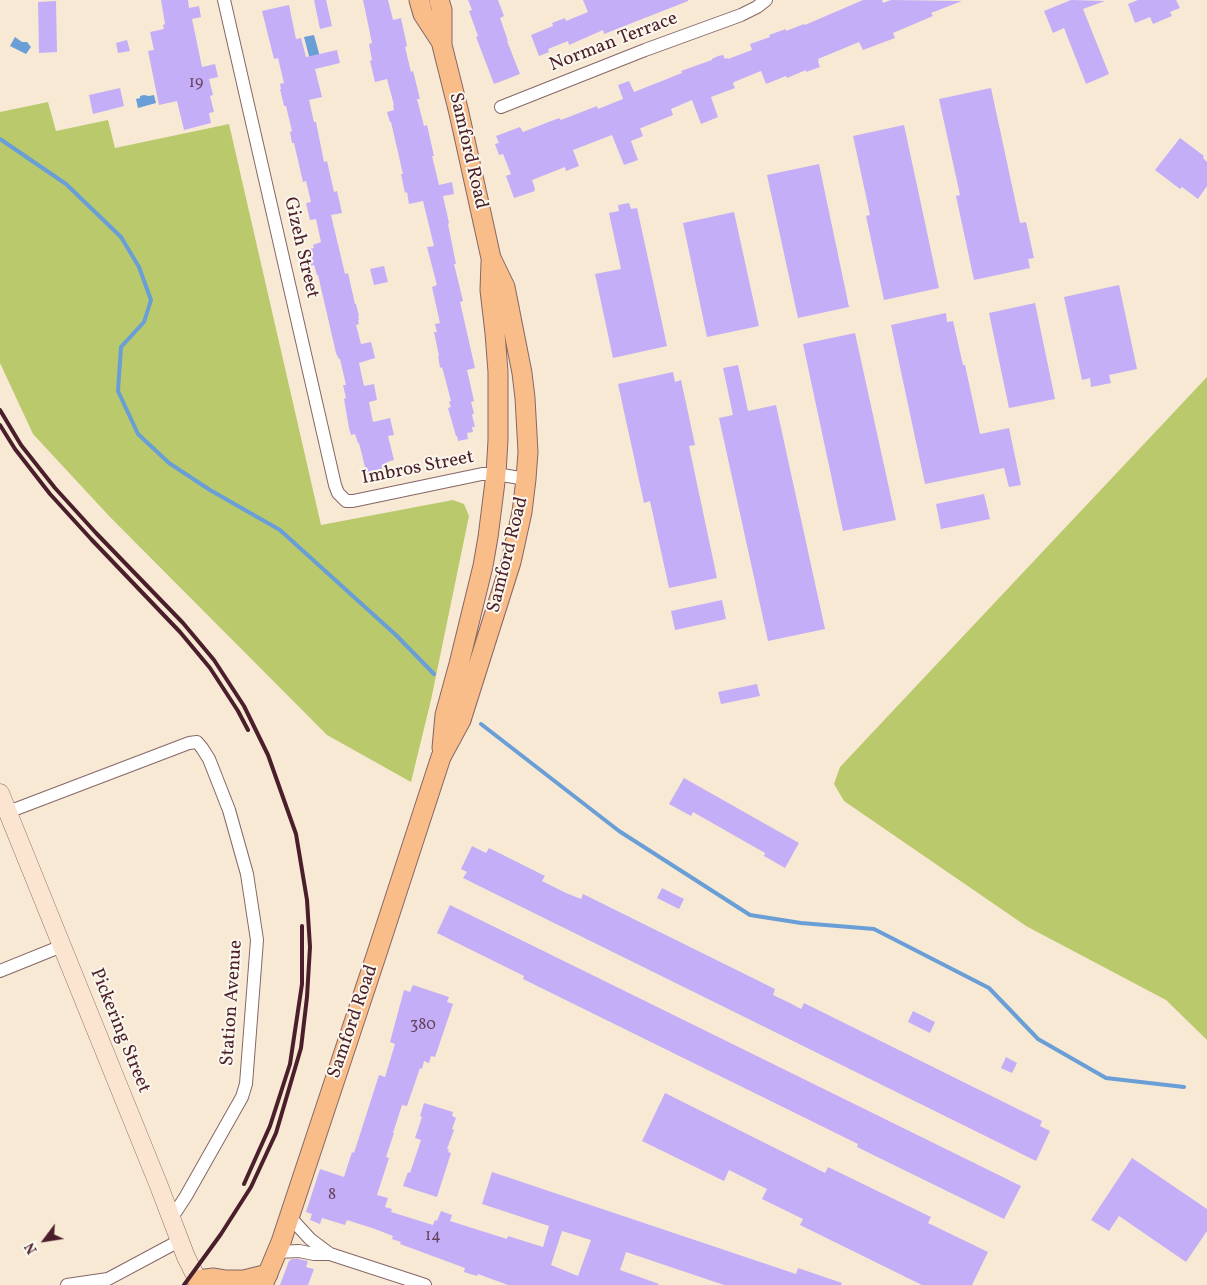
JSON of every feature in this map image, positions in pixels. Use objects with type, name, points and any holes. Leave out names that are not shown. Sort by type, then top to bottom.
[{"type":"main road","name":"Samford Road","points":[[418,0],[423,14],[442,44]]},
{"type":"main road","name":"Samford Road","points":[[266,1280],[277,1252],[441,757],[461,720],[498,605],[519,531],[528,452],[522,372],[505,287],[491,258],[442,44],[442,10],[439,0]]},
{"type":"main road","name":"Samford Road","points":[[441,757],[445,715],[483,566],[496,474],[498,372],[496,333],[490,290],[491,258]]},
{"type":"main road","name":"Pickering Street","points":[[0,793],[179,1241],[198,1283]]},
{"type":"main road","points":[[198,1283],[214,1278],[226,1280],[266,1280]]},
{"type":"street","name":"Gizeh Street","points":[[224,0],[334,485],[338,493],[346,501]]},
{"type":"street","name":"Norman Terrace","points":[[501,107],[645,50],[741,15],[766,0]]},
{"type":"street","name":"Imbros Street","points":[[346,501],[475,475],[496,474],[526,479]]},
{"type":"street","name":"Station Avenue","points":[[8,812],[189,743],[197,742],[209,759],[226,801],[247,874],[257,940],[246,1084],[242,1097],[171,1219]]},
{"type":"street","points":[[0,971],[62,946]]},
{"type":"street","points":[[289,1216],[310,1239],[330,1254]]},
{"type":"street","points":[[67,1285],[109,1282],[179,1241]]},
{"type":"street","points":[[277,1252],[299,1251],[314,1254],[330,1254],[426,1285]]},
{"type":"green space","points":[[48,102],[56,131],[108,120],[115,148],[229,124],[321,525],[453,500],[464,504],[469,516],[431,700],[411,782],[327,735],[110,517],[33,434],[0,363],[0,112]]},
{"type":"green space","points":[[1207,377],[1207,1040],[1166,1000],[1026,926],[844,801],[834,784],[840,767]]},
{"type":"water","points":[[314,35],[320,57],[310,60],[304,37]]},
{"type":"water","points":[[15,37],[22,42],[27,42],[31,47],[26,54],[10,46]]},
{"type":"water","points":[[144,95],[154,95],[156,103],[138,108],[136,99]]},
{"type":"building","points":[[161,0],[188,0],[189,8],[199,6],[201,17],[192,19],[202,67],[215,64],[218,77],[209,79],[213,95],[210,96],[214,112],[209,113],[211,123],[184,130],[177,101],[159,105],[148,51],[154,50],[150,32],[164,29],[163,25],[165,24]]},
{"type":"building","points":[[314,0],[326,0],[332,26],[320,29]]},
{"type":"building","points":[[363,0],[388,0],[393,20],[401,18],[407,46],[405,47],[420,99],[417,99],[424,126],[427,125],[439,185],[452,182],[454,194],[443,196],[456,264],[454,264],[463,301],[460,302],[475,368],[467,370],[474,401],[471,402],[475,427],[472,427],[473,432],[467,433],[468,439],[458,441],[448,408],[451,407],[449,402],[451,401],[442,367],[440,368],[434,332],[437,332],[435,324],[440,323],[432,287],[437,285],[427,247],[434,246],[423,201],[409,204],[407,192],[405,193],[401,174],[403,174],[387,112],[394,110],[394,105],[387,79],[375,82],[370,61],[372,60],[369,44],[372,43]]},
{"type":"building","points":[[468,0],[498,0],[504,16],[500,18],[520,74],[494,84],[476,37],[478,36],[469,11],[472,10]]},
{"type":"building","points":[[583,0],[688,1],[604,34],[603,30],[569,45],[568,41],[548,49],[549,52],[539,56],[531,35],[553,26],[552,23],[565,18],[566,21],[588,12]]},
{"type":"building","points":[[863,0],[882,0],[883,3],[891,0],[962,1],[931,13],[933,16],[893,33],[895,38],[863,50],[859,42],[818,59],[820,67],[806,72],[806,70],[766,84],[761,71],[734,82],[735,88],[711,97],[718,117],[701,124],[692,100],[671,109],[673,115],[640,128],[643,136],[631,141],[638,160],[624,165],[612,135],[573,150],[579,166],[566,171],[565,167],[532,180],[535,191],[514,198],[506,176],[511,174],[503,154],[499,155],[495,144],[499,143],[496,136],[520,127],[523,132],[597,106],[598,109],[623,99],[618,85],[629,81],[634,92],[718,56],[723,55],[725,59],[728,59],[752,50],[750,44],[770,37],[769,35],[805,25]]},
{"type":"building","points":[[1071,0],[1105,1],[1083,9],[1109,74],[1086,84],[1064,28],[1053,33],[1044,11]]},
{"type":"building","points":[[1138,0],[1176,0],[1180,8],[1170,12],[1172,16],[1153,24],[1150,17],[1135,23],[1128,4]]},
{"type":"building","points":[[56,1],[57,52],[39,53],[38,2]]},
{"type":"building","points":[[289,5],[296,39],[301,38],[306,57],[337,50],[340,63],[315,69],[322,97],[309,100],[314,122],[316,122],[324,162],[327,161],[334,192],[337,191],[342,213],[331,215],[345,274],[348,273],[359,316],[359,324],[356,325],[361,344],[371,342],[375,358],[359,363],[364,386],[374,384],[377,400],[369,402],[373,422],[390,418],[394,435],[388,436],[394,460],[387,462],[389,467],[367,472],[359,443],[355,434],[351,435],[349,428],[343,385],[346,385],[340,359],[336,353],[318,275],[314,265],[305,267],[302,251],[314,248],[313,245],[321,242],[316,219],[310,220],[306,203],[311,202],[306,181],[303,182],[294,143],[292,143],[290,132],[292,131],[280,89],[280,84],[284,83],[278,58],[274,59],[262,11]]},
{"type":"building","points":[[127,40],[130,51],[118,53],[116,43]]},
{"type":"building","points":[[120,88],[124,106],[93,114],[89,95]]},
{"type":"building","points":[[991,88],[1020,223],[1026,222],[1034,258],[1028,259],[1030,268],[974,280],[956,196],[960,195],[939,99]]},
{"type":"building","points":[[904,125],[939,288],[884,300],[866,216],[870,215],[853,136]]},
{"type":"building","points":[[1180,138],[1204,156],[1203,158],[1207,162],[1207,186],[1198,199],[1182,187],[1180,189],[1155,170]]},
{"type":"building","points":[[819,164],[849,307],[798,318],[767,175]]},
{"type":"building","points":[[629,203],[631,209],[637,208],[667,346],[613,358],[595,274],[621,269],[609,213],[619,211],[618,205]]},
{"type":"building","points":[[734,212],[759,326],[707,337],[683,223]]},
{"type":"building","points":[[384,266],[388,282],[374,285],[370,269]]},
{"type":"building","points":[[1119,285],[1137,369],[1109,375],[1111,383],[1091,387],[1090,378],[1082,380],[1064,297]]},
{"type":"building","points":[[1035,303],[1055,399],[1009,408],[989,313]]},
{"type":"building","points":[[946,313],[947,322],[953,321],[980,434],[1009,428],[1021,485],[1009,487],[1004,468],[925,484],[891,325]]},
{"type":"building","points":[[855,333],[896,520],[843,531],[803,344]]},
{"type":"building","points":[[738,365],[748,411],[776,405],[825,629],[768,641],[719,418],[733,415],[723,368]]},
{"type":"building","points":[[673,372],[675,382],[681,380],[695,445],[689,446],[717,578],[669,588],[650,501],[644,503],[618,384]]},
{"type":"building","points":[[984,494],[990,519],[941,529],[936,504]]},
{"type":"building","points":[[722,600],[726,619],[675,630],[671,611]]},
{"type":"building","points":[[757,684],[760,696],[721,704],[718,692]]},
{"type":"building","points":[[684,778],[799,843],[785,868],[764,856],[765,853],[693,812],[691,816],[669,804]]},
{"type":"building","points":[[472,846],[486,853],[489,848],[545,876],[542,881],[566,893],[581,899],[583,894],[775,989],[773,995],[801,1009],[804,1003],[1042,1121],[1040,1126],[1050,1131],[1036,1161],[463,878],[467,872],[461,869]]},
{"type":"building","points":[[662,888],[684,899],[679,909],[657,898]]},
{"type":"building","points":[[450,905],[1021,1186],[1004,1219],[857,1147],[858,1144],[523,979],[524,976],[437,933]]},
{"type":"building","points":[[413,985],[449,997],[447,1002],[453,1004],[435,1057],[431,1056],[429,1063],[424,1061],[422,1069],[420,1068],[407,1106],[402,1105],[393,1133],[386,1157],[389,1158],[377,1195],[388,1198],[385,1207],[392,1209],[391,1212],[433,1225],[441,1211],[452,1215],[450,1221],[507,1239],[508,1236],[543,1247],[549,1226],[482,1204],[492,1172],[796,1274],[798,1268],[842,1283],[841,1285],[724,1285],[626,1252],[620,1270],[658,1285],[508,1285],[478,1274],[477,1276],[464,1272],[465,1268],[400,1244],[401,1242],[392,1239],[393,1236],[375,1229],[347,1220],[345,1225],[322,1218],[320,1224],[310,1220],[312,1214],[306,1212],[320,1169],[344,1177],[352,1152],[354,1153],[379,1075],[385,1077],[395,1044],[390,1042],[404,990],[410,992]],"holes":[[[562,1231],[591,1240],[578,1276],[551,1265]]]},
{"type":"building","points":[[913,1011],[935,1022],[930,1033],[908,1022]]},
{"type":"building","points":[[1006,1057],[1017,1063],[1012,1073],[1001,1068]]},
{"type":"building","points":[[665,1093],[825,1173],[828,1167],[931,1217],[928,1223],[988,1252],[972,1285],[922,1285],[800,1225],[803,1219],[762,1199],[767,1189],[729,1170],[724,1181],[642,1141]]},
{"type":"building","points":[[424,1103],[453,1112],[452,1116],[456,1118],[447,1149],[451,1153],[437,1197],[403,1186],[408,1172],[410,1173],[421,1140],[415,1138],[422,1117],[420,1116]]},
{"type":"building","points":[[1132,1158],[1207,1209],[1207,1231],[1186,1262],[1119,1216],[1109,1231],[1091,1220]]},
{"type":"building","points":[[292,1259],[308,1261],[306,1267],[314,1269],[308,1285],[280,1285],[289,1261]]},
{"type":"waterway","points":[[0,139],[66,184],[121,237],[139,267],[151,300],[144,322],[121,347],[118,391],[138,434],[169,463],[210,490],[280,530],[397,636],[434,674]]},
{"type":"waterway","points":[[481,724],[619,831],[750,915],[801,923],[874,929],[989,988],[1038,1039],[1106,1078],[1184,1087]]},
{"type":"railway","points":[[0,410],[21,445],[55,488],[183,623],[214,660],[244,706],[268,755],[296,834],[307,900],[310,947],[301,1048],[276,1133],[251,1187],[221,1234],[184,1285]]},
{"type":"railway","points":[[0,425],[15,449],[50,494],[180,632],[210,668],[248,730]]},
{"type":"railway","points":[[244,1184],[270,1126],[290,1064],[302,984],[302,926]]}]
